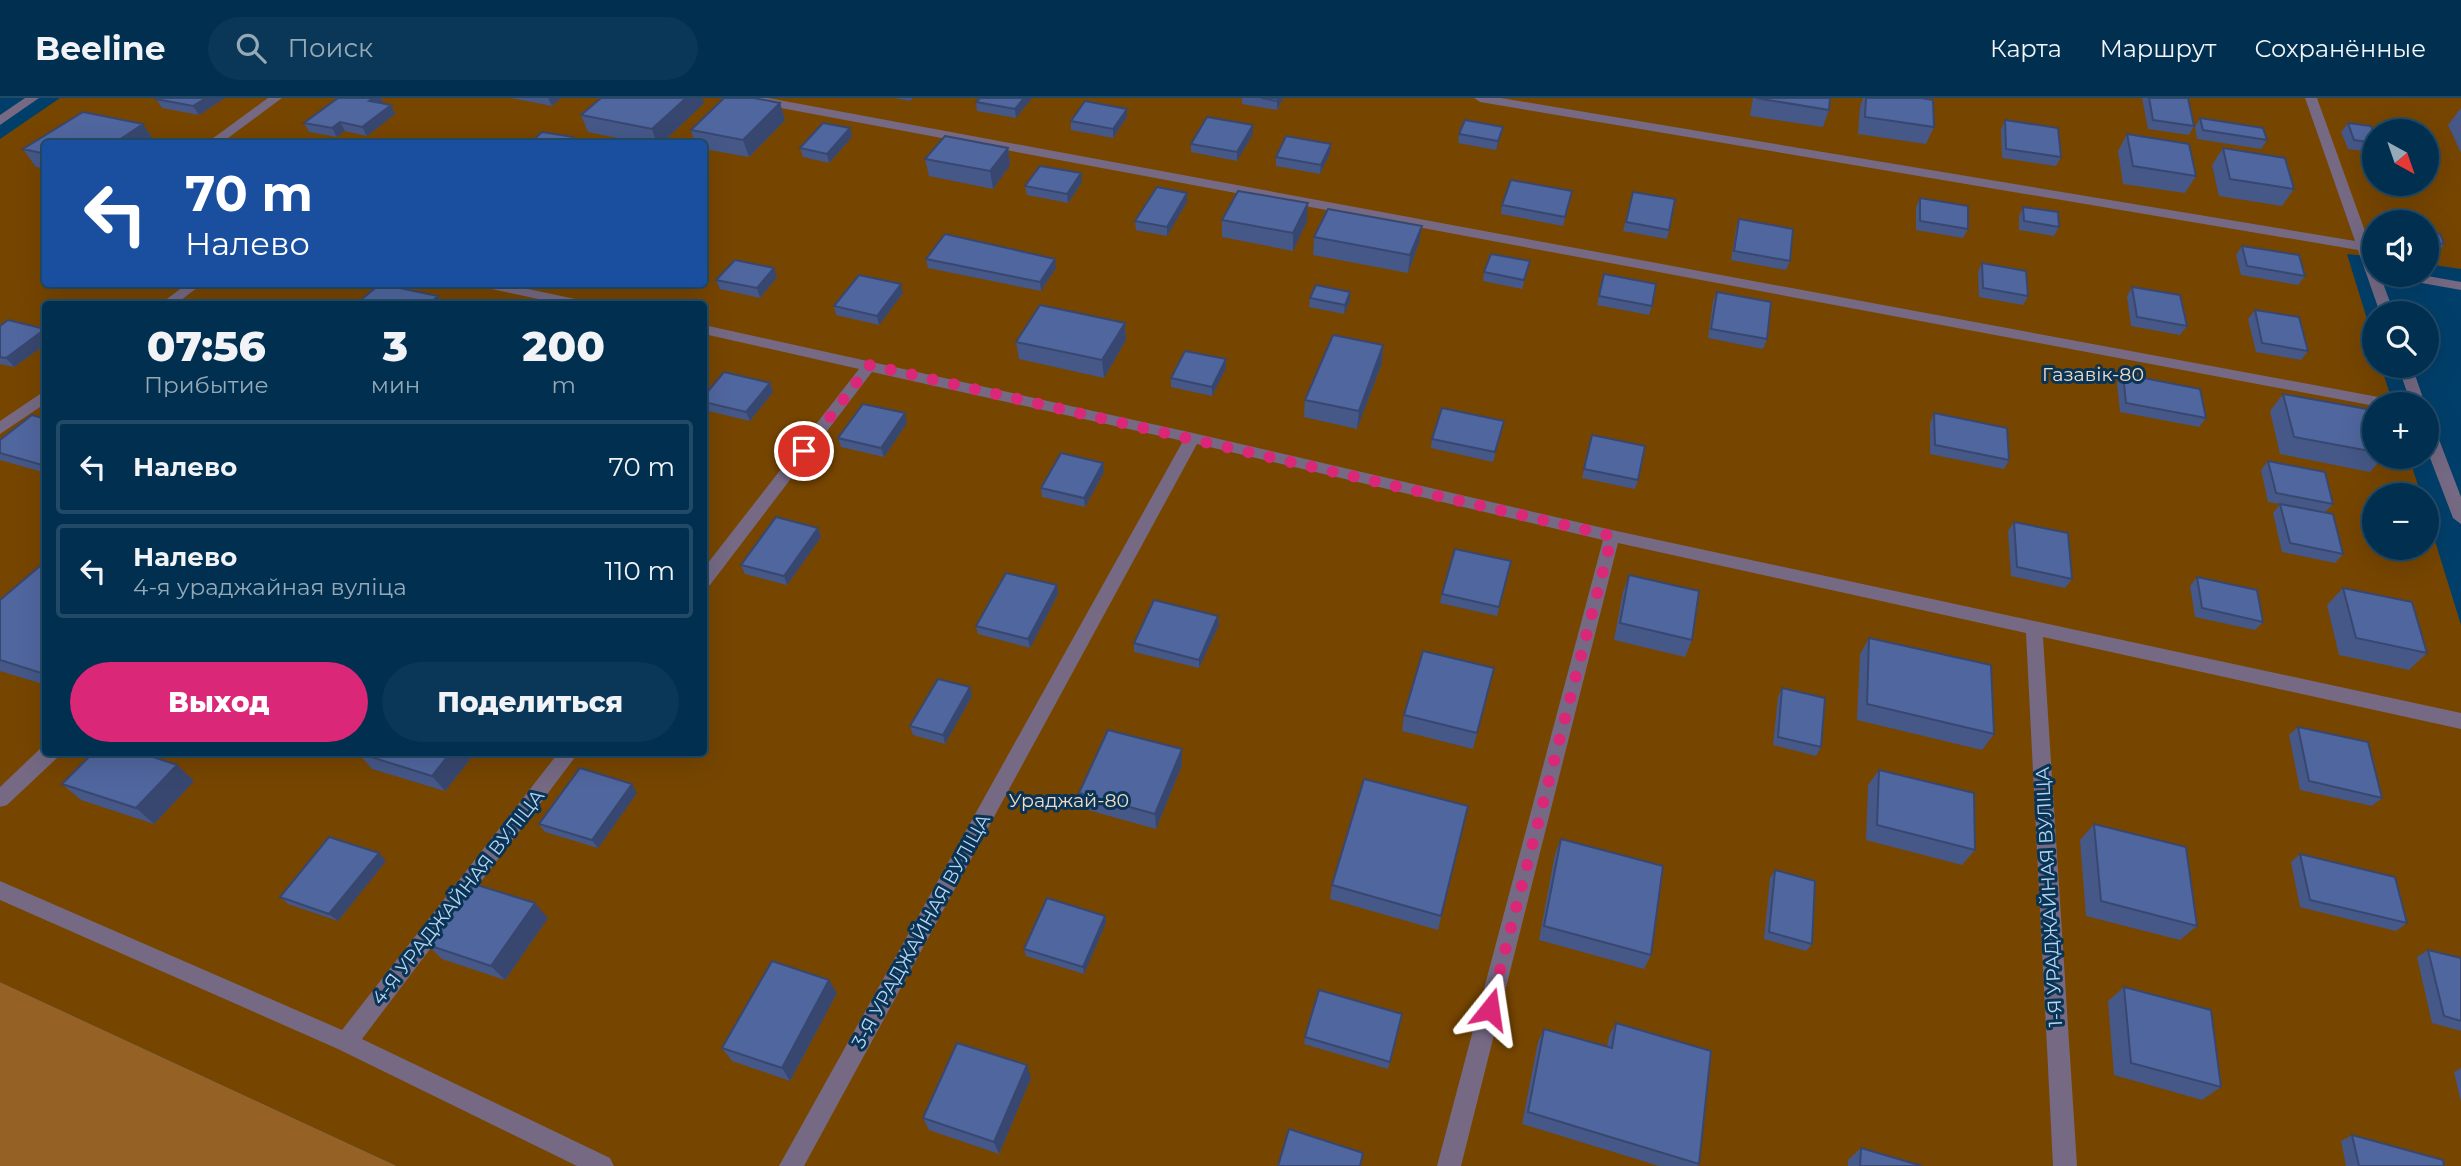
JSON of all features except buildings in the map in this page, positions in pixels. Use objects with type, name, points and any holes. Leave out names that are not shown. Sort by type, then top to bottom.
[{"type":"lane","points":[[0,121],[33,98]]},
{"type":"lane","points":[[217,140],[276,98]]},
{"type":"lane","points":[[749,98],[2362,399]]},
{"type":"lane","points":[[1480,98],[2362,247]]},
{"type":"lane","points":[[2311,98],[2362,241]]},
{"type":"lane","points":[[2439,282],[2461,286]]},
{"type":"lane","points":[[171,301],[191,287]]},
{"type":"lane","points":[[496,287],[537,300]]},
{"type":"lane","points":[[707,331],[1193,438],[1612,536],[2461,721]]},
{"type":"lane","points":[[707,576],[870,365]]},
{"type":"lane","points":[[0,429],[42,398]]},
{"type":"lane","name":"3-Я УРАДЖАЙНАЯ ВУЛІЦА","points":[[791,1166],[1193,438]]},
{"type":"lane","points":[[2439,460],[2461,518]]},
{"type":"lane","points":[[1449,1166],[1612,536]]},
{"type":"lane","name":"1-Я УРАДЖАЙНАЯ ВУЛІЦА","points":[[2034,628],[2065,1166]]},
{"type":"lane","points":[[0,799],[46,756]]},
{"type":"lane","name":"4-Я УРАДЖАЙНАЯ ВУЛІЦА","points":[[346,1042],[567,756]]},
{"type":"lane","points":[[0,890],[346,1042],[602,1166]]},
{"type":"green space","name":"Ураджай-80","points":[[60,98],[2461,98],[2461,269],[2439,266],[2439,210],[2362,210],[2362,256],[2347,254],[2362,303],[2362,378],[2385,378],[2389,392],[2362,392],[2362,469],[2413,469],[2417,483],[2362,483],[2362,560],[2439,560],[2439,554],[2461,625],[2461,1166],[397,1166],[0,982],[0,139]]},
{"type":"shaded area","points":[[0,982],[397,1166],[0,1166]]},
{"type":"route","points":[[804,451],[870,365],[1612,536],[1490,1009]]},
{"type":"park label","name":"Газавік-80","points":[[2093,374]]}]
